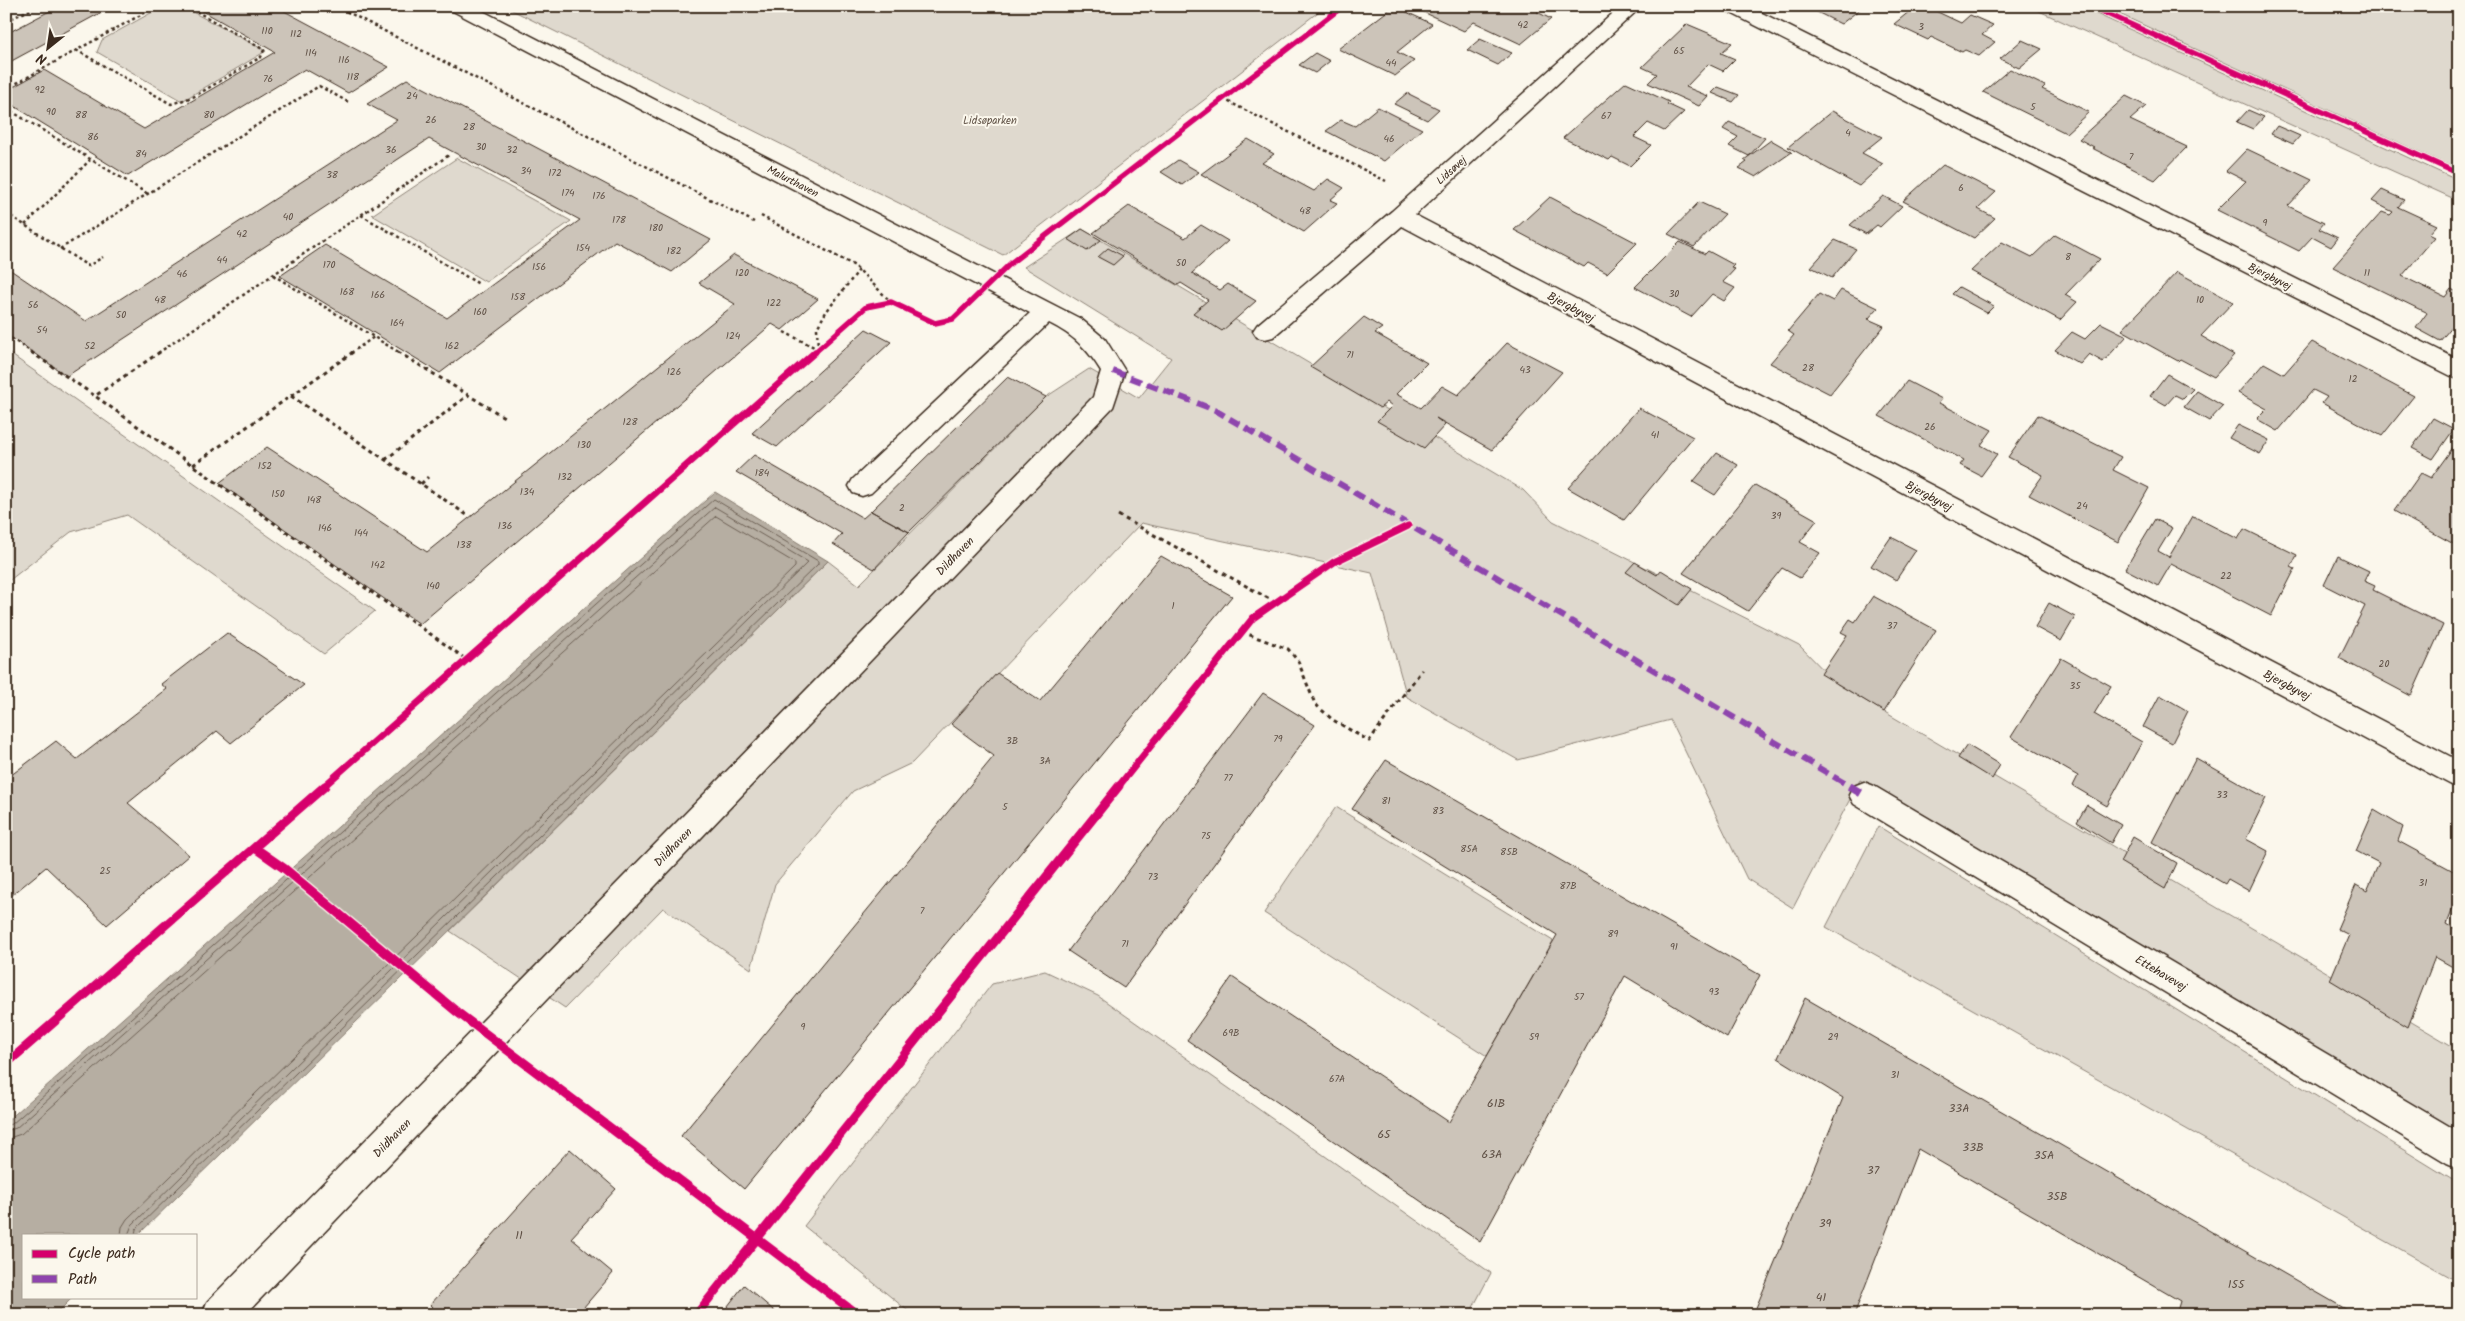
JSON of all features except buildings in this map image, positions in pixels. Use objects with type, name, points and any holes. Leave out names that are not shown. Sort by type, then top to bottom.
[{"type":"street","name":"Malurthaven","points":[[458,6],[1072,325],[1097,345],[1113,371]]},
{"type":"street","name":"Lidsøvej","points":[[1264,331],[1400,216],[1634,6]]},
{"type":"street","name":"Bjergbyvej","points":[[1732,6],[2459,371]]},
{"type":"street","name":"Bjergbyvej","points":[[1400,216],[2459,776]]},
{"type":"street","points":[[862,486],[1047,312]]},
{"type":"street","name":"Dildhaven","points":[[220,1315],[1104,401],[1113,371]]},
{"type":"street","name":"Ettehavevej","points":[[1864,795],[2459,1151]]},
{"type":"path","points":[[6,21],[38,6]]},
{"type":"path","points":[[6,89],[157,6]]},
{"type":"path","points":[[76,50],[171,104],[193,97],[261,57],[264,50],[187,6]]},
{"type":"path","points":[[336,6],[754,222]]},
{"type":"path","points":[[60,249],[319,86],[350,103]]},
{"type":"path","points":[[1223,99],[1420,198]]},
{"type":"path","points":[[6,108],[148,194]]},
{"type":"path","points":[[95,396],[449,155]]},
{"type":"path","points":[[25,225],[90,160]]},
{"type":"path","points":[[6,213],[88,266],[103,257]]},
{"type":"path","points":[[361,216],[479,284]]},
{"type":"path","points":[[761,216],[859,270],[891,302]]},
{"type":"path","points":[[784,332],[818,349],[817,328],[826,312],[859,270]]},
{"type":"path","points":[[273,275],[504,417]]},
{"type":"path","points":[[6,335],[468,660]]},
{"type":"path","points":[[193,465],[374,337]]},
{"type":"path","points":[[385,460],[468,395]]},
{"type":"path","points":[[291,396],[467,515]]},
{"type":"path","points":[[421,484],[428,477]]},
{"type":"path","points":[[1118,515],[1275,602]]},
{"type":"path","points":[[1242,632],[1264,641],[1281,644],[1290,650],[1299,663],[1315,704],[1336,722],[1369,741],[1422,670]]},
{"type":"green space","points":[[181,6],[266,51],[182,101],[97,52],[102,40],[158,9]]},
{"type":"green space","name":"Lidsøparken","points":[[504,6],[1326,6],[1003,255]]},
{"type":"green space","points":[[2028,6],[2079,6],[2459,181],[2459,201]]},
{"type":"green space","points":[[2102,6],[2459,6],[2459,170]]},
{"type":"green space","points":[[457,158],[571,221],[486,282],[372,215]]},
{"type":"green space","points":[[1082,229],[1523,490],[1553,521],[1799,645],[1837,684],[2459,1050],[2459,1134],[1860,780],[1793,908],[1747,879],[1670,720],[1518,760],[1407,697],[1372,573],[1141,523],[912,763],[853,791],[775,884],[751,969],[663,908],[565,1008],[450,931],[828,561],[859,585],[1046,397],[1089,369],[1139,398],[1171,358],[1024,267]]},
{"type":"green space","points":[[6,351],[375,611],[324,654],[127,515],[71,532],[6,583]]},
{"type":"green space","points":[[1336,807],[1553,941],[1487,1056],[1264,913]]},
{"type":"green space","points":[[1878,826],[2459,1184],[2459,1282],[1826,927]]},
{"type":"green space","points":[[1045,971],[1098,996],[1491,1273],[1469,1315],[913,1315],[804,1226],[992,984]]},
{"type":"water","points":[[715,492],[828,561],[139,1234],[22,1234],[22,1298],[72,1298],[55,1315],[6,1315],[6,1122]]},
{"type":"marked path","points":[[1113,371],[1215,410],[1864,795]]},
{"type":"cycle path","points":[[6,1064],[255,848],[866,307],[891,302],[935,323],[953,319],[1012,262],[1343,6]]},
{"type":"cycle path","points":[[2090,6],[2459,174]]},
{"type":"cycle path","points":[[696,1315],[1253,618],[1334,562],[1408,526]]},
{"type":"cycle path","points":[[255,848],[285,869],[457,1012],[858,1315]]}]
